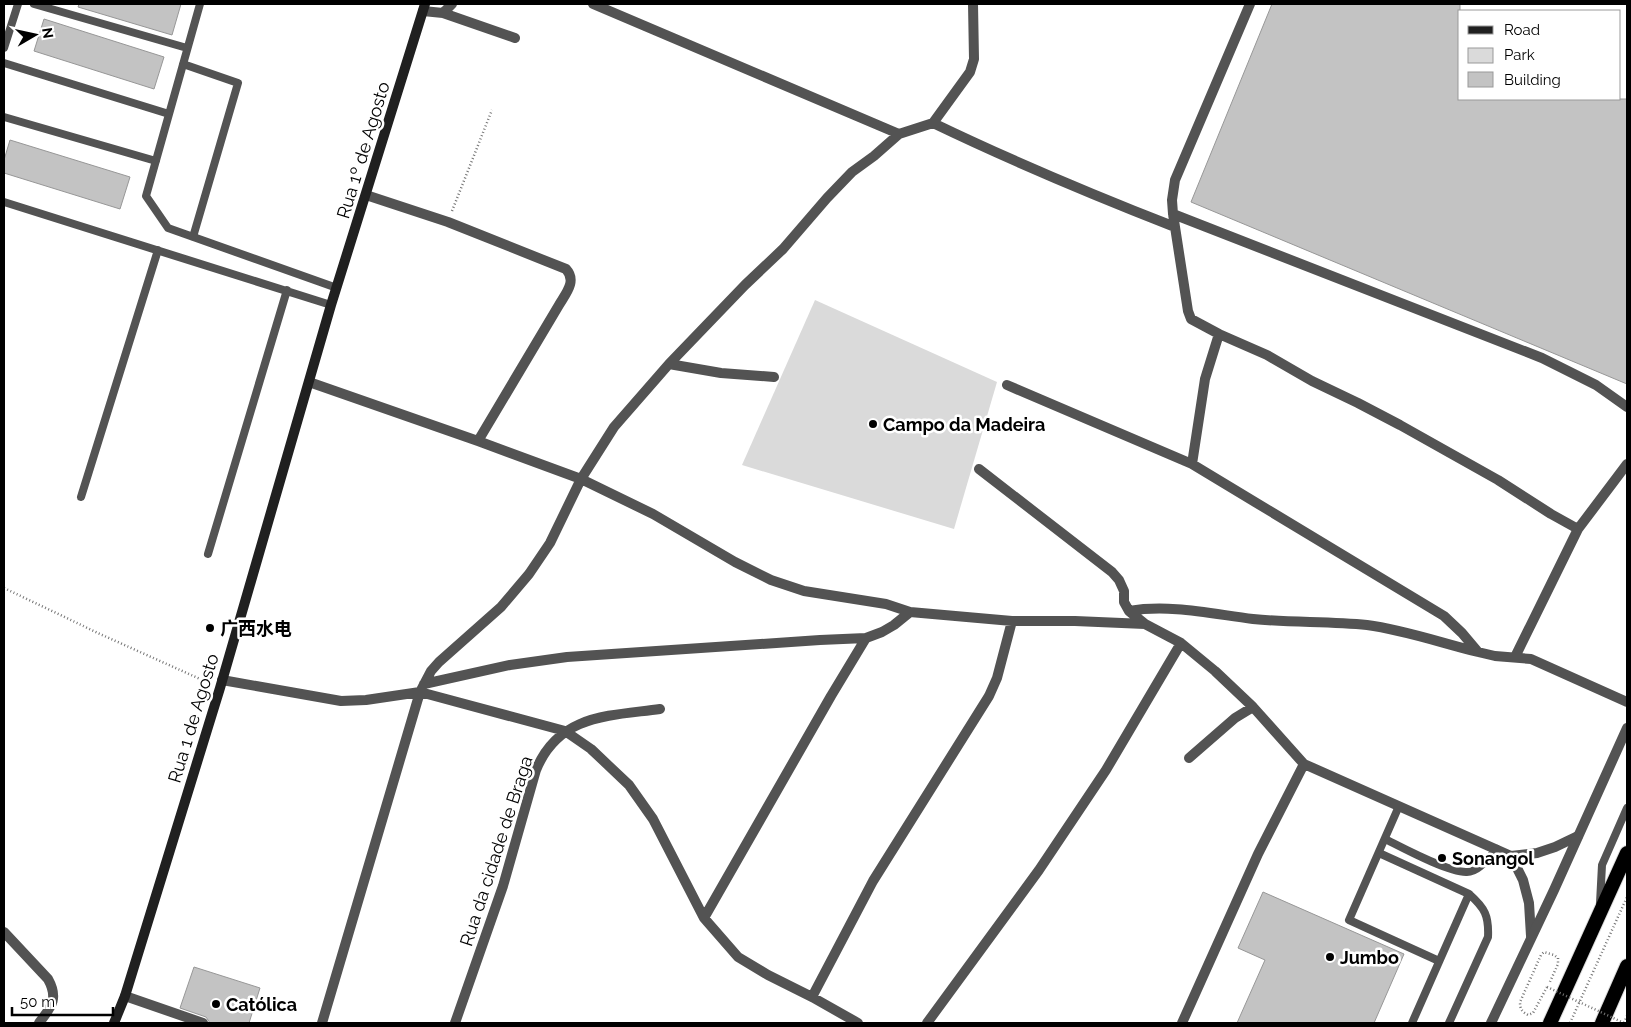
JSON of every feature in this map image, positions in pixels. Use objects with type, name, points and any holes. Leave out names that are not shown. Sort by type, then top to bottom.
[{"type":"highway","points":[[1550,1023],[1627,853]]},
{"type":"highway","points":[[1602,1023],[1627,966]]},
{"type":"main road","name":"Rua 1º de Agosto","points":[[332,305],[424,7]]},
{"type":"main road","name":"Rua 1 de Agosto","points":[[114,1023],[125,996],[221,684],[332,305]]},
{"type":"street","points":[[443,13],[452,4]]},
{"type":"street","points":[[593,4],[899,134]]},
{"type":"street","points":[[322,1023],[422,688],[435,665],[501,607],[529,574],[550,543],[581,479],[614,427],[669,364],[782,249],[852,172],[899,134],[933,124],[970,72],[974,59],[973,4]]},
{"type":"street","points":[[1250,4],[1174,180],[1173,214],[1188,311],[1191,319],[1219,334],[1267,355],[1312,381],[1400,425],[1498,480],[1550,514],[1578,529]]},
{"type":"street","points":[[424,7],[515,38]]},
{"type":"street","points":[[933,124],[1175,227]]},
{"type":"street","points":[[366,195],[448,222],[566,269],[571,275],[571,282],[559,306],[478,440]]},
{"type":"street","points":[[1173,214],[1542,358],[1596,385],[1627,407]]},
{"type":"street","points":[[1192,464],[1205,379],[1219,334]]},
{"type":"street","points":[[669,364],[721,373],[774,377]]},
{"type":"street","points":[[309,382],[478,440],[526,460],[581,479],[653,514],[735,562],[771,580],[804,591],[886,604],[910,612],[1012,621],[1145,624]]},
{"type":"street","points":[[1007,386],[1192,464],[1444,616],[1478,652]]},
{"type":"street","points":[[1516,657],[1578,529],[1627,464]]},
{"type":"street","points":[[980,469],[1112,572],[1119,580],[1124,591],[1124,602],[1129,611],[1145,624],[1181,643],[1215,671],[1253,707],[1304,764],[1511,856],[1537,853],[1578,836]]},
{"type":"street","points":[[1129,611],[1158,608],[1266,620],[1368,626],[1425,636],[1451,646],[1495,656],[1531,659],[1627,702]]},
{"type":"street","points":[[221,684],[341,700],[366,700],[422,688],[510,665],[567,657],[866,638],[894,625],[910,612]]},
{"type":"street","points":[[812,997],[873,881],[989,696],[997,678],[1012,621]]},
{"type":"street","points":[[704,918],[866,638]]},
{"type":"street","points":[[927,1023],[1054,847],[1106,770],[1181,643]]},
{"type":"street","points":[[422,688],[565,731],[591,749],[629,785],[653,819],[704,918],[726,944],[747,964],[858,1023]]},
{"type":"street","points":[[1189,758],[1229,724],[1253,707]]},
{"type":"street","name":"Rua da cidade de Braga","points":[[455,1023],[503,886],[540,759],[550,745],[565,731],[586,721],[600,717],[660,709]]},
{"type":"street","points":[[1491,1023],[1627,728]]},
{"type":"street","points":[[1182,1023],[1258,854],[1304,764]]},
{"type":"street","points":[[1511,856],[1523,880],[1529,903],[1531,936]]},
{"type":"street","points":[[4,932],[48,979],[52,986],[54,993],[51,1007],[39,1023]]},
{"type":"street","points":[[125,996],[203,1023]]},
{"type":"lane","points":[[4,48],[18,4]]},
{"type":"lane","points":[[34,4],[187,48]]},
{"type":"lane","points":[[200,4],[146,196],[168,228],[338,288]]},
{"type":"lane","points":[[4,63],[169,114]]},
{"type":"lane","points":[[183,64],[238,83],[193,237]]},
{"type":"lane","points":[[4,117],[156,161]]},
{"type":"lane","points":[[4,202],[332,305]]},
{"type":"lane","points":[[81,497],[158,250]]},
{"type":"lane","points":[[208,554],[286,290]]},
{"type":"lane","points":[[1399,806],[1349,920],[1439,961]]},
{"type":"lane","points":[[1600,914],[1602,866],[1627,808]]},
{"type":"lane","points":[[1385,839],[1450,870],[1468,873],[1483,864],[1497,849]]},
{"type":"lane","points":[[1379,853],[1469,894],[1485,912],[1488,924],[1488,937],[1449,1023]]},
{"type":"lane","points":[[1412,1023],[1469,894]]},
{"type":"path","points":[[448,222],[492,110]]},
{"type":"path","points":[[4,588],[100,634],[221,684]]},
{"type":"path","points":[[1570,1023],[1627,897]]},
{"type":"path","points":[[1544,952],[1558,958],[1558,964],[1548,986],[1533,1013],[1528,1015],[1522,1012],[1520,1002],[1544,952]]},
{"type":"path","points":[[1548,986],[1624,1023],[1627,1016]]},
{"type":"green space","name":"Campo da Madeira","points":[[815,300],[997,382],[954,529],[742,465]]},
{"type":"building","points":[[79,4],[181,4],[172,35],[78,7]]},
{"type":"building","points":[[1272,4],[1460,4],[1460,10],[1458,10],[1458,100],[1627,99],[1627,384],[1191,202]]},
{"type":"building","points":[[44,19],[164,57],[154,89],[34,51]]},
{"type":"building","points":[[10,140],[130,177],[120,209],[4,173],[4,160]]},
{"type":"building","name":"Jumbo","points":[[1263,892],[1404,954],[1374,1023],[1237,1023],[1265,960],[1238,948]]},
{"type":"building","points":[[194,967],[260,988],[249,1023],[210,1023],[206,1017],[180,1008]]},
{"type":"place","name":"Campo da Madeira","points":[[873,424]]},
{"type":"place","name":"广西水电","points":[[210,628]]},
{"type":"place","name":"Sonangol","points":[[1442,858]]},
{"type":"place","name":"Jumbo","points":[[1330,957]]},
{"type":"place","name":"Católica","points":[[216,1004]]}]
